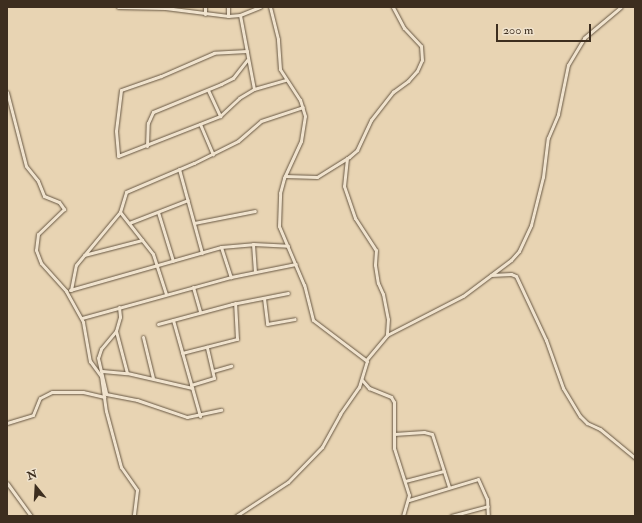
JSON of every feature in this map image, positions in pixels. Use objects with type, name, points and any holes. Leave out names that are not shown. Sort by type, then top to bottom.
[{"type":"street","points":[[118,7],[148,8],[228,16],[240,15],[260,7]]},
{"type":"street","points":[[205,7],[205,14]]},
{"type":"street","points":[[228,7],[228,16]]},
{"type":"street","points":[[270,7],[278,39],[280,69],[286,80],[295,90],[303,107],[304,134],[285,176],[280,193],[278,217],[296,264],[313,320],[367,359]]},
{"type":"street","points":[[285,176],[319,176],[357,150],[371,120],[391,95],[408,81],[420,66],[421,46],[404,28],[393,7]]},
{"type":"street","points":[[236,516],[301,471],[328,440],[340,414],[362,380],[367,359],[387,335],[450,303],[492,275],[519,251],[531,225],[543,177],[548,138],[558,114],[568,65],[584,38],[621,7]]},
{"type":"street","points":[[240,15],[254,89]]},
{"type":"street","points":[[247,51],[214,53],[161,76],[121,90],[116,140],[118,156],[147,146],[220,116],[239,98],[254,89],[286,80]]},
{"type":"street","points":[[147,146],[150,114],[233,78],[248,60]]},
{"type":"street","points":[[208,90],[220,116]]},
{"type":"street","points":[[7,92],[26,166],[38,181],[43,195],[58,202],[64,208],[63,212],[42,228],[35,242],[41,263],[66,291],[82,318],[86,329],[87,351],[101,376],[104,397],[121,467],[137,490],[134,516]]},
{"type":"street","points":[[71,290],[76,265],[120,212],[126,192],[179,170],[238,142],[261,121],[303,107]]},
{"type":"street","points":[[200,124],[213,154]]},
{"type":"street","points":[[347,158],[344,186],[354,218],[376,250],[375,265],[378,283],[383,294],[388,319],[387,335]]},
{"type":"street","points":[[179,170],[202,253]]},
{"type":"street","points":[[129,223],[188,200]]},
{"type":"street","points":[[194,223],[255,211]]},
{"type":"street","points":[[120,212],[149,247],[158,266],[166,294]]},
{"type":"street","points":[[158,212],[173,261]]},
{"type":"street","points":[[84,255],[142,240]]},
{"type":"street","points":[[66,291],[221,247],[253,244],[288,246]]},
{"type":"street","points":[[253,244],[255,272]]},
{"type":"street","points":[[221,247],[230,278]]},
{"type":"street","points":[[82,318],[193,287],[296,264]]},
{"type":"street","points":[[492,275],[511,274],[516,276],[546,340],[562,388],[580,416],[587,423],[600,429],[635,458]]},
{"type":"street","points":[[193,287],[200,312]]},
{"type":"street","points":[[158,324],[235,303],[288,294]]},
{"type":"street","points":[[264,298],[267,324],[295,319]]},
{"type":"street","points":[[182,353],[237,339],[235,303]]},
{"type":"street","points":[[119,307],[120,317],[116,331],[99,354],[109,396],[137,400],[187,417],[200,416],[221,410]]},
{"type":"street","points":[[173,320],[200,416]]},
{"type":"street","points":[[116,331],[127,373]]},
{"type":"street","points":[[143,337],[153,378]]},
{"type":"street","points":[[102,371],[127,373],[191,387],[213,379],[207,347]]},
{"type":"street","points":[[212,371],[231,366]]},
{"type":"street","points":[[362,380],[369,388],[392,398],[394,448],[405,481],[409,500],[403,516]]},
{"type":"street","points":[[7,423],[30,416],[40,398],[52,392],[83,392],[104,397]]},
{"type":"street","points":[[394,434],[430,432],[449,487]]},
{"type":"street","points":[[405,481],[444,471]]},
{"type":"street","points":[[409,500],[478,479],[484,490],[488,506],[488,516]]},
{"type":"street","points":[[7,483],[31,516]]},
{"type":"street","points":[[451,516],[488,506]]}]
